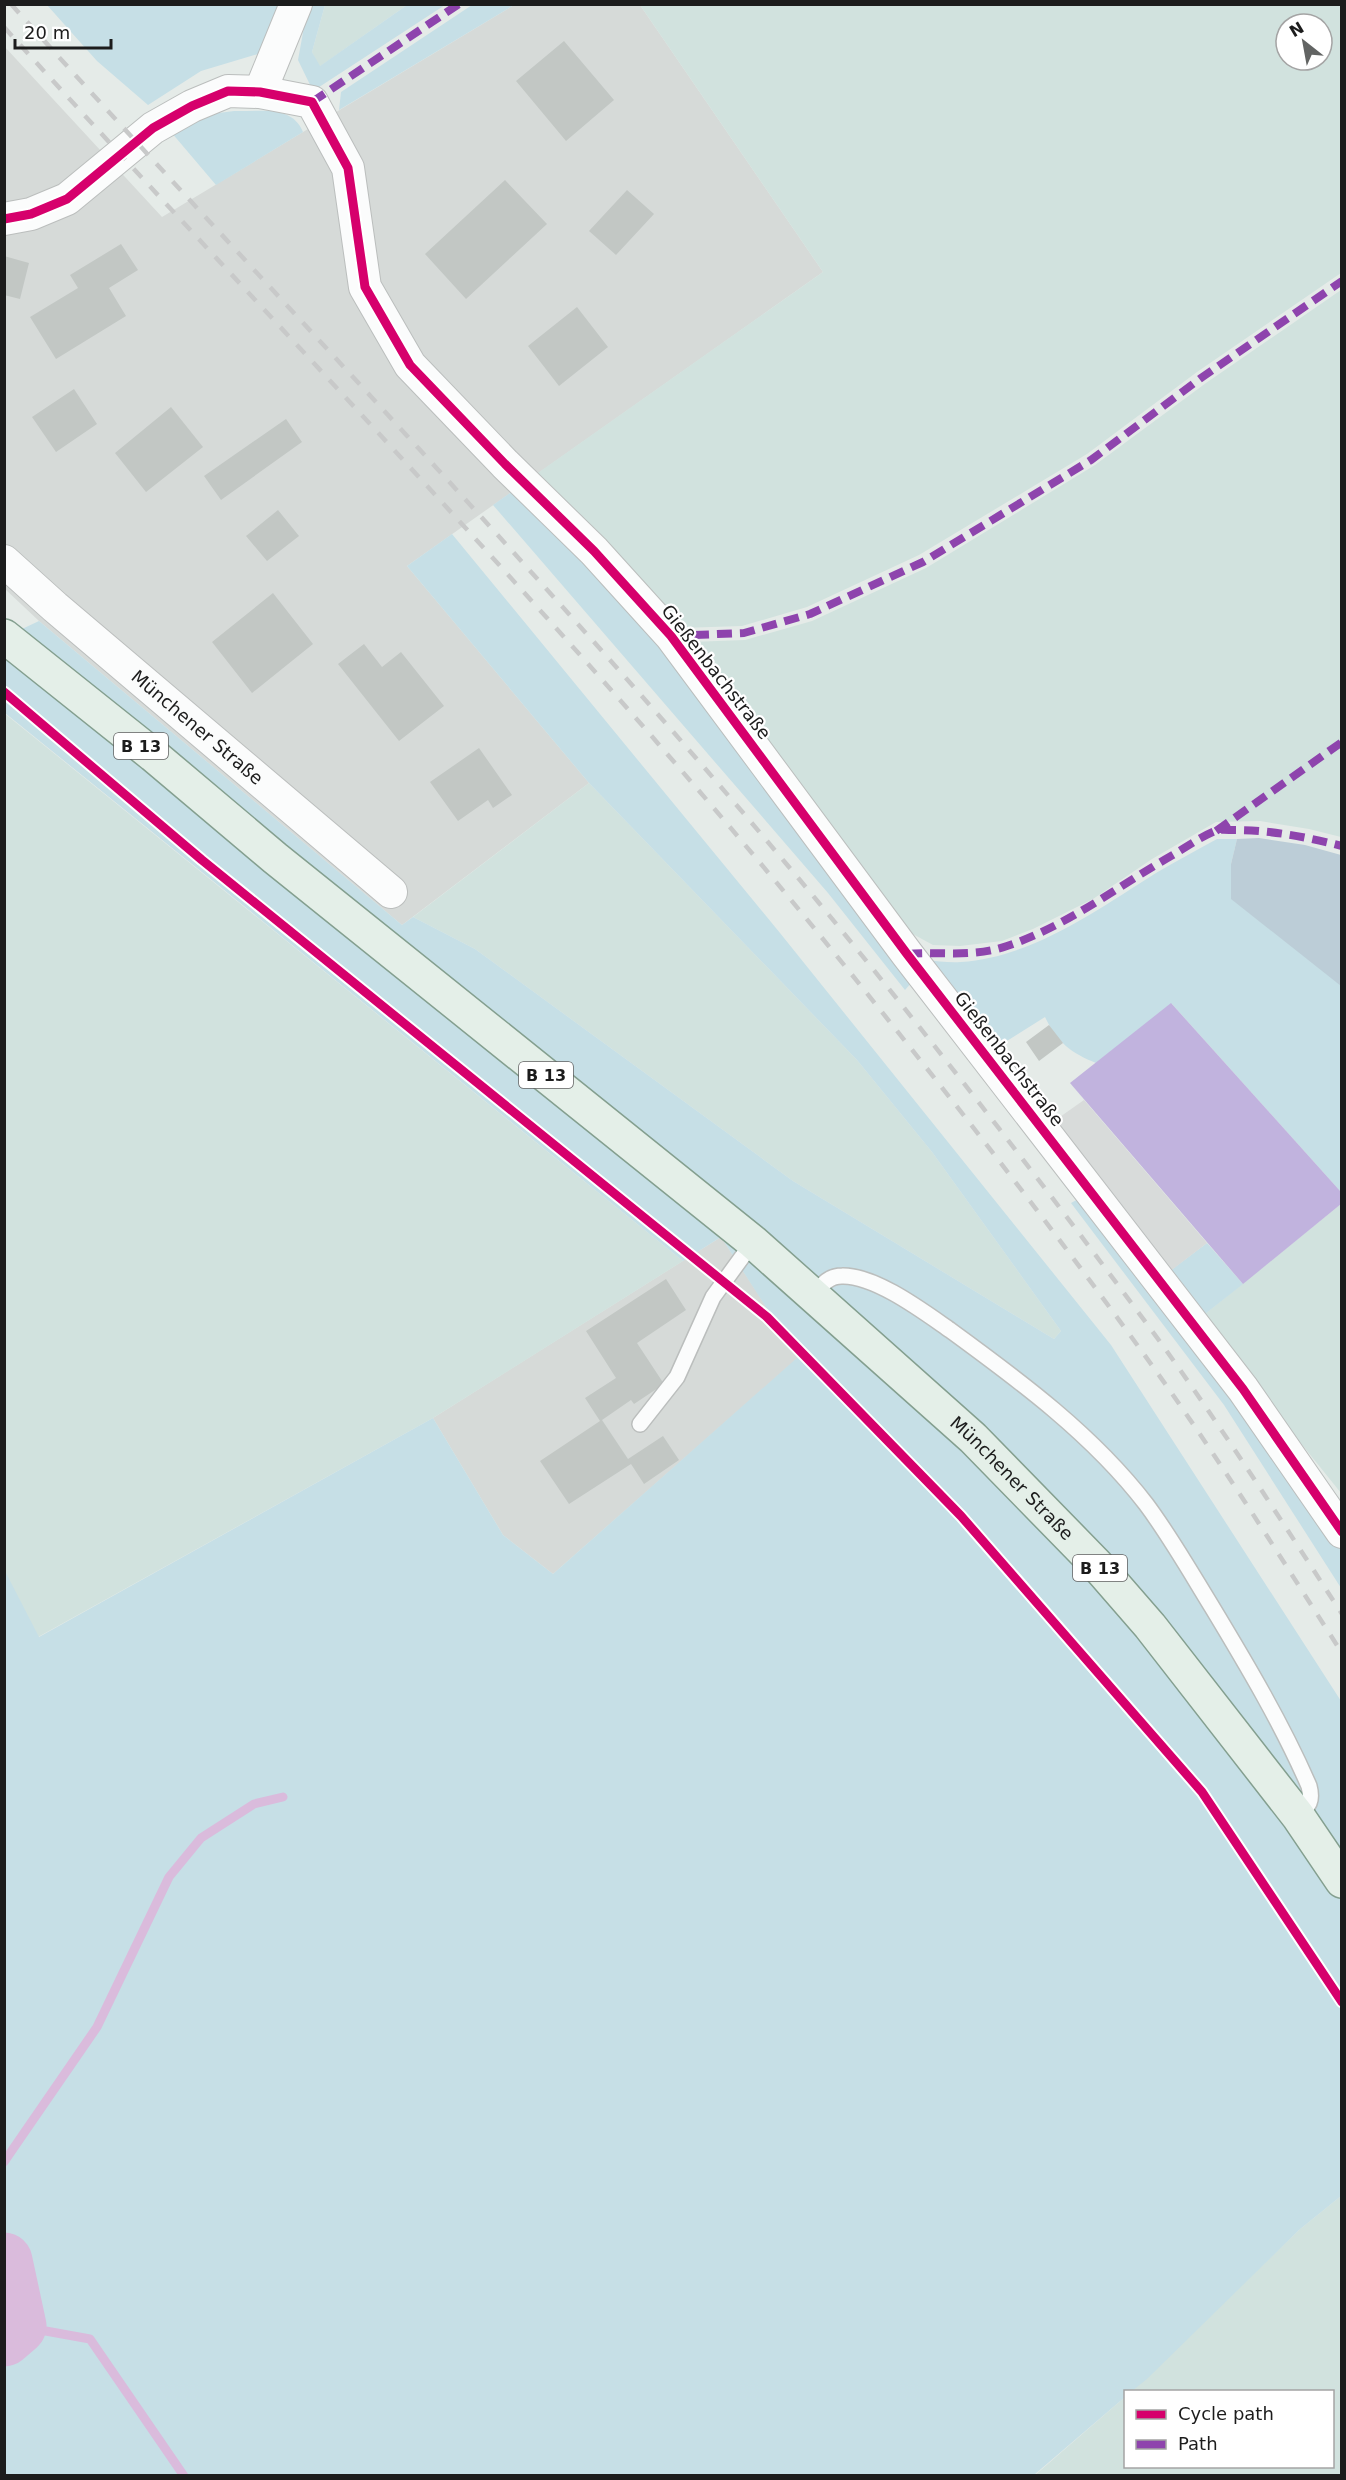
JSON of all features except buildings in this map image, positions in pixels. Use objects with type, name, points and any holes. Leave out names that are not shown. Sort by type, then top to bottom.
[{"type":"main road","name":"B 13","points":[[4,636],[275,858],[753,1242],[814,1295]]},
{"type":"main road","name":"Münchener Straße","points":[[814,1295],[973,1438],[1097,1565],[1165,1644],[1298,1816],[1341,1881]]},
{"type":"street","points":[[260,92],[296,4]]},
{"type":"street","name":"Gießenbachstraße","points":[[4,219],[31,213],[67,199],[153,128],[192,106],[228,92],[260,92],[312,102],[348,168],[365,287],[410,365],[505,464],[594,551],[671,636],[907,954],[1243,1389],[1341,1532]]},
{"type":"street","name":"Münchener Straße","points":[[4,561],[390,892]]},
{"type":"lane","points":[[640,1424],[677,1377],[713,1297],[753,1242]]},
{"type":"lane","points":[[814,1295],[826,1280],[843,1276],[862,1279],[897,1295],[989,1358],[1045,1402],[1098,1451],[1146,1504],[1244,1660],[1309,1786],[1310,1805],[1298,1816]]},
{"type":"shaded area","points":[[47,5],[286,5],[258,54],[201,71],[148,105],[97,61]]},
{"type":"shaded area","points":[[308,5],[325,5],[312,52],[320,66],[407,5],[445,5],[313,91],[298,60]]},
{"type":"shaded area","points":[[325,5],[407,5],[319,67],[312,52]]},
{"type":"shaded area","points":[[472,5],[514,5],[339,110],[341,92]]},
{"type":"shaded area","points":[[514,5],[640,5],[823,272],[407,566],[589,783],[402,925],[39,621],[5,589],[4,46],[162,217]]},
{"type":"shaded area","points":[[640,5],[1341,5],[1341,273],[1197,372],[1087,454],[919,555],[807,607],[742,626],[680,628],[535,475],[823,272]]},
{"type":"shaded area","points":[[234,111],[283,113],[298,123],[303,132],[216,185],[171,132],[196,116]]},
{"type":"shaded area","points":[[1341,290],[1341,837],[1260,821],[1216,822],[1152,859],[1093,899],[1033,929],[1002,941],[960,946],[933,945],[898,926],[690,642],[745,640],[812,621],[926,568],[1095,465],[1206,383]]},
{"type":"shaded area","points":[[517,488],[674,655],[912,982],[905,990],[828,893],[493,505]]},
{"type":"shaded area","points":[[452,534],[780,933],[1111,1345],[1341,1701],[1341,2196],[1299,2230],[1147,2379],[1133,2390],[1124,2390],[1124,2398],[1034,2475],[5,2475],[5,1571],[39,1637],[433,1418],[503,1535],[553,1574],[798,1357],[721,1237],[683,1261],[5,713],[5,637],[39,621],[402,925],[413,917],[475,949],[793,1181],[1054,1339],[1061,1331],[932,1152],[857,1060],[589,783],[407,566]]},
{"type":"shaded area","points":[[4,713],[683,1261],[433,1418],[38,1637],[4,1571]]},
{"type":"shaded area","points":[[589,783],[857,1060],[932,1152],[1061,1331],[1054,1339],[793,1181],[475,949],[413,917]]},
{"type":"shaded area","points":[[1259,838],[1305,845],[1341,855],[1341,986],[1231,899],[1231,864],[1237,839]]},
{"type":"shaded area","points":[[1217,839],[1237,839],[1231,864],[1341,986],[1341,1192],[1172,1004],[1096,1063],[1066,1046],[1045,1017],[994,1049],[925,960],[957,962],[988,958],[1039,941],[1063,930]]},
{"type":"shaded area","points":[[1171,1003],[1341,1192],[1341,1204],[1243,1284],[1070,1083]]},
{"type":"shaded area","points":[[1084,1100],[1207,1243],[1156,1282],[1040,1131]]},
{"type":"shaded area","points":[[1082,1197],[1341,1547],[1341,1588],[1224,1405],[1071,1203]]},
{"type":"shaded area","points":[[1341,1204],[1341,1493],[1200,1318]]},
{"type":"shaded area","points":[[721,1237],[799,1357],[553,1574],[503,1535],[433,1418]]},
{"type":"shaded area","points":[[1207,1243],[1243,1284],[1200,1318],[1166,1274]]},
{"type":"shaded area","points":[[1341,2196],[1341,2475],[1034,2476],[1124,2398],[1124,2468],[1334,2468],[1334,2390],[1133,2390],[1299,2230]]},
{"type":"waterway","points":[[4,2162],[97,2027],[169,1877],[201,1838],[254,1804],[283,1797]]},
{"type":"waterway","points":[[4,2261],[18,2326],[4,2338]]},
{"type":"waterway","points":[[18,2326],[90,2339],[184,2476]]},
{"type":"railway","points":[[11,4],[521,561],[722,788],[819,903],[993,1121],[1161,1343],[1230,1443],[1342,1614]]},
{"type":"railway","points":[[4,27],[511,578],[709,802],[805,917],[977,1132],[1143,1353],[1220,1463],[1342,1653]]},
{"type":"marked path","points":[[312,102],[459,4]]},
{"type":"marked path","points":[[671,636],[744,633],[810,614],[923,562],[1091,460],[1201,378],[1342,281]]},
{"type":"marked path","points":[[1216,831],[1342,742]]},
{"type":"marked path","points":[[907,954],[982,952],[1029,938],[1071,917],[1198,839],[1217,830],[1275,833],[1342,846]]},
{"type":"cycle path","points":[[4,219],[31,214],[67,199],[153,128],[192,106],[228,91],[260,92],[312,102],[348,168],[365,287],[410,365],[505,464],[594,551],[671,636],[907,954],[1243,1389],[1342,1532]]},
{"type":"cycle path","points":[[4,692],[202,860],[767,1317],[961,1516],[1202,1792],[1342,2002]]}]
